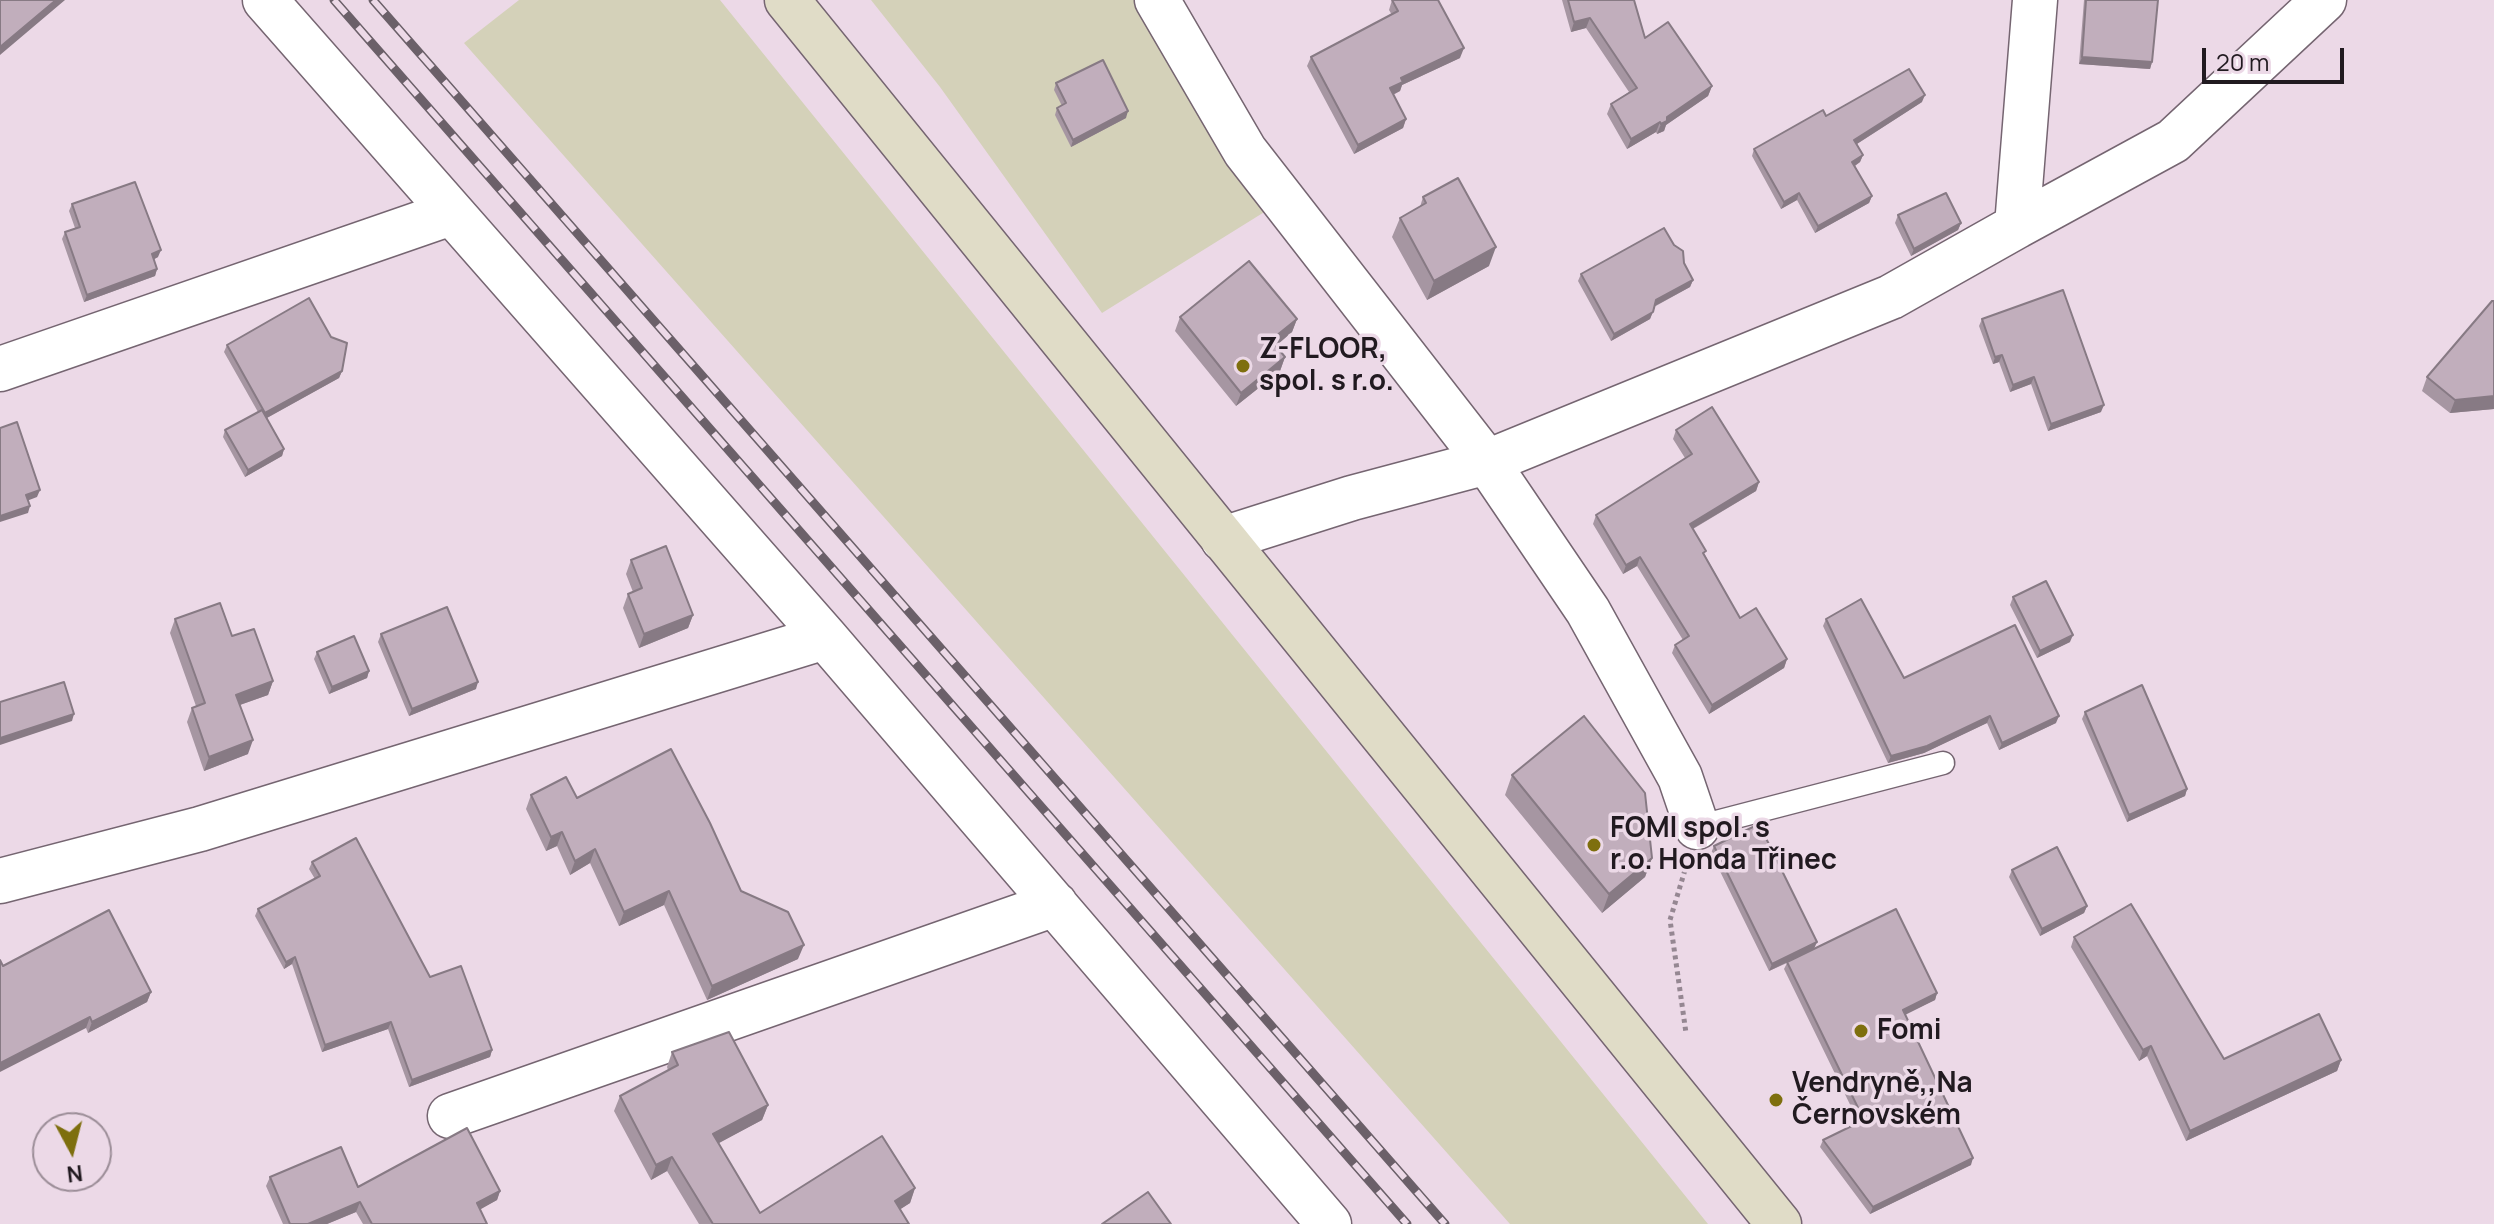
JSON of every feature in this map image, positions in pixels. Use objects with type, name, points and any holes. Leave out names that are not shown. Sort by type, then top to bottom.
[{"type":"main road","points":[[787,0],[1779,1224]]},
{"type":"street","points":[[265,0],[825,637],[1329,1224]]},
{"type":"street","points":[[1157,0],[1245,151],[1487,462],[1588,611],[1680,777],[1697,827]]},
{"type":"street","points":[[2017,226],[2035,0]]},
{"type":"street","points":[[1223,539],[1352,498],[1487,462],[1891,297],[2173,141],[2324,0]]},
{"type":"street","points":[[0,369],[451,213]]},
{"type":"street","points":[[0,881],[200,829],[825,637]]},
{"type":"street","points":[[450,1116],[1055,904]]},
{"type":"lane","points":[[1697,827],[1943,763]]},
{"type":"path","points":[[1686,1033],[1670,920],[1697,827]]},
{"type":"shaded area","points":[[519,0],[720,0],[1708,1224],[1510,1224],[464,43]]},
{"type":"shaded area","points":[[871,0],[1143,0],[1266,211],[1102,313],[940,87]]},
{"type":"building","points":[[0,0],[56,0],[0,47]]},
{"type":"building","points":[[1392,0],[1438,0],[1464,48],[1401,78],[1403,82],[1390,88],[1406,119],[1358,145],[1311,57],[1398,11]]},
{"type":"building","points":[[1568,0],[1634,0],[1645,38],[1668,22],[1712,86],[1667,117],[1667,121],[1631,139],[1611,104],[1637,88],[1590,18],[1574,22]]},
{"type":"building","points":[[2086,0],[2158,0],[2152,62],[2082,57]]},
{"type":"building","points":[[1103,60],[1128,111],[1073,140],[1057,108],[1066,103],[1056,83]]},
{"type":"building","points":[[1909,69],[1925,95],[1854,140],[1863,155],[1852,162],[1872,196],[1818,226],[1799,193],[1784,202],[1754,149],[1823,110],[1826,116]]},
{"type":"building","points":[[1458,178],[1496,247],[1434,281],[1400,218],[1426,203],[1423,197]]},
{"type":"building","points":[[135,182],[161,250],[152,254],[157,269],[87,295],[65,232],[80,227],[72,204]]},
{"type":"building","points":[[1946,193],[1961,223],[1914,249],[1898,215]]},
{"type":"building","points":[[1664,228],[1674,245],[1683,251],[1684,263],[1693,280],[1656,300],[1653,312],[1614,334],[1581,274]]},
{"type":"building","points":[[1249,261],[1297,319],[1271,340],[1285,357],[1241,393],[1180,317]]},
{"type":"building","points":[[2063,290],[2104,405],[2051,424],[2034,377],[2013,385],[2002,355],[1995,357],[1982,319]]},
{"type":"building","points":[[309,298],[331,337],[347,343],[342,371],[265,413],[227,345]]},
{"type":"building","points":[[2492,301],[2494,396],[2455,400],[2427,377]]},
{"type":"building","points":[[1712,407],[1759,482],[1690,524],[1740,618],[1756,608],[1787,659],[1712,705],[1675,645],[1689,636],[1640,557],[1626,565],[1596,515],[1692,454],[1676,430]]},
{"type":"building","points":[[262,410],[284,449],[248,470],[225,430]]},
{"type":"building","points":[[17,422],[40,490],[26,495],[30,506],[0,516],[0,428]]},
{"type":"building","points":[[666,546],[693,615],[644,634],[628,594],[642,588],[631,560]]},
{"type":"building","points":[[2046,581],[2073,635],[2040,651],[2013,597]]},
{"type":"building","points":[[1861,599],[1904,678],[2015,625],[2059,716],[2002,743],[1990,716],[1927,746],[1891,756],[1826,619]]},
{"type":"building","points":[[220,603],[232,636],[254,629],[273,681],[236,695],[253,740],[209,757],[192,708],[205,703],[175,619]]},
{"type":"building","points":[[447,607],[478,682],[412,709],[381,634]]},
{"type":"building","points":[[354,636],[369,671],[332,687],[317,652]]},
{"type":"building","points":[[64,682],[74,714],[0,738],[0,702]]},
{"type":"building","points":[[2142,685],[2187,789],[2129,815],[2085,712]]},
{"type":"building","name":"FOMI spol. s r.o. Honda Třinec","points":[[1584,716],[1645,793],[1652,858],[1609,894],[1512,775]]},
{"type":"building","points":[[671,749],[741,891],[788,912],[804,945],[712,986],[669,891],[624,912],[595,849],[575,861],[562,832],[551,837],[531,795],[566,777],[577,798]]},
{"type":"building","points":[[1759,824],[1817,942],[1772,964],[1714,846]]},
{"type":"building","points":[[356,838],[430,977],[461,966],[492,1050],[412,1080],[391,1022],[325,1045],[295,957],[286,962],[258,909],[320,876],[312,862]]},
{"type":"building","points":[[2057,847],[2087,906],[2042,929],[2012,870]]},
{"type":"building","points":[[2131,904],[2224,1059],[2319,1014],[2341,1060],[2190,1131],[2151,1046],[2143,1050],[2074,937]]},
{"type":"building","name":"Fomi","points":[[1896,909],[1937,993],[1903,1010],[1973,1158],[1873,1207],[1823,1140],[1864,1120],[1787,962]]},
{"type":"building","points":[[109,910],[151,992],[92,1022],[90,1017],[0,1063],[0,960],[3,966]]},
{"type":"building","points":[[729,1032],[768,1105],[713,1134],[760,1213],[882,1136],[915,1188],[895,1201],[909,1224],[713,1224],[672,1157],[656,1165],[620,1096],[678,1065],[672,1052]]},
{"type":"building","points":[[467,1128],[500,1191],[477,1203],[487,1224],[372,1224],[360,1202],[308,1224],[290,1224],[270,1177],[341,1147],[358,1187]]},
{"type":"building","points":[[1148,1192],[1171,1224],[1102,1224]]},
{"type":"railway","points":[[334,0],[1407,1224]]},
{"type":"railway","points":[[373,0],[1445,1224]]},
{"type":"place","name":"Z-FLOOR, spol. s r.o.","points":[[1243,366]]},
{"type":"place","name":"FOMI spol. s r.o. Honda Třinec","points":[[1594,845]]},
{"type":"place","name":"Fomi","points":[[1861,1031]]},
{"type":"place","name":"Vendryně,,Na Černovském","points":[[1776,1100]]}]
